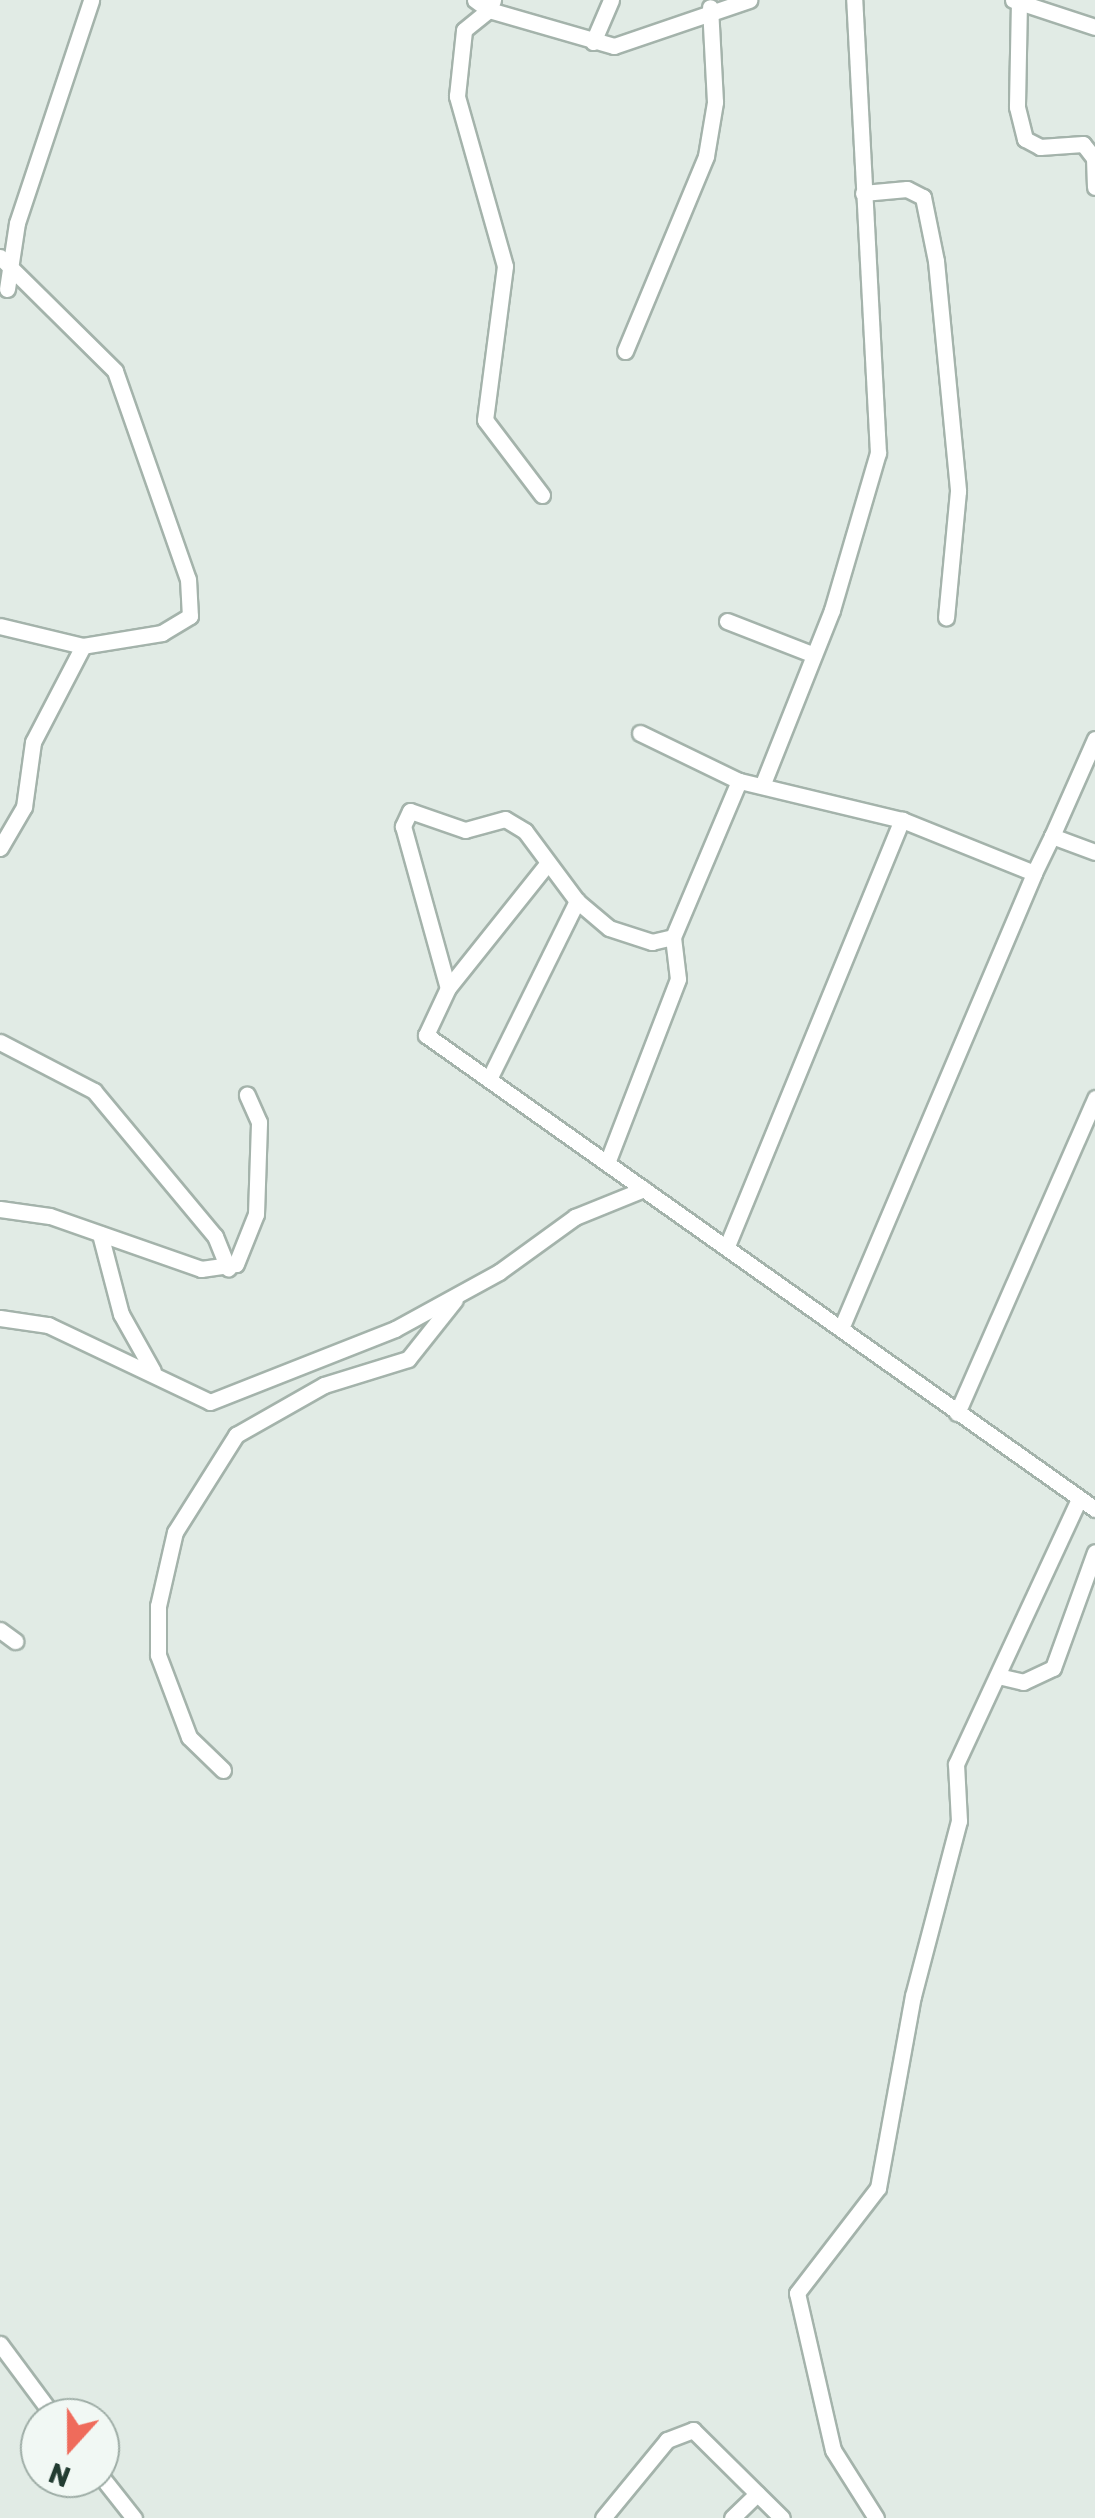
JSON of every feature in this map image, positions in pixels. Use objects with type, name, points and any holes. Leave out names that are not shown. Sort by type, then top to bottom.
[{"type":"street","points":[[8,290],[6,264],[17,223],[90,0]]},
{"type":"street","points":[[593,42],[611,0]]},
{"type":"street","points":[[542,494],[486,420],[505,266],[457,96],[464,30],[485,3],[593,42],[642,43],[710,7],[749,0]]},
{"type":"street","points":[[764,781],[814,655],[878,452],[854,0]]},
{"type":"street","points":[[1095,26],[1016,1],[1017,108],[1025,139],[1040,146],[1084,144],[1095,186]]},
{"type":"street","points":[[625,352],[706,156],[715,102],[710,7]]},
{"type":"street","points":[[862,193],[906,189],[923,197],[936,261],[958,491],[946,618]]},
{"type":"street","points":[[0,626],[82,646],[184,625],[188,579],[114,371],[6,264]]},
{"type":"street","points":[[727,622],[814,655]]},
{"type":"street","points":[[0,848],[24,807],[33,742],[82,646]]},
{"type":"street","points":[[640,733],[739,781],[764,781],[902,820],[1034,873]]},
{"type":"street","points":[[842,1326],[1095,739]]},
{"type":"street","points":[[607,1163],[678,979],[673,937],[739,781]]},
{"type":"street","points":[[448,988],[430,903],[402,826],[410,811],[464,830],[505,819],[526,831],[577,901],[609,928],[652,942],[673,937]]},
{"type":"street","points":[[727,1246],[902,820]]},
{"type":"street","points":[[1052,836],[1095,852]]},
{"type":"street","points":[[547,864],[448,988],[426,1035],[842,1326],[1095,1510]]},
{"type":"street","points":[[489,1079],[577,901]]},
{"type":"street","points":[[0,1042],[94,1091],[215,1236],[228,1268]]},
{"type":"street","points":[[0,1209],[100,1234],[201,1269],[228,1268],[248,1249],[256,1214],[259,1122],[247,1095]]},
{"type":"street","points":[[957,1413],[1095,1098]]},
{"type":"street","points":[[0,1318],[48,1324],[153,1371],[210,1402],[394,1330],[460,1293],[575,1217],[644,1189]]},
{"type":"street","points":[[100,1234],[121,1314],[153,1371]]},
{"type":"street","points":[[223,1770],[188,1738],[158,1656],[158,1606],[175,1532],[236,1435],[324,1386],[408,1358],[460,1293]]},
{"type":"street","points":[[876,2518],[833,2450],[797,2293],[878,2188],[914,1996],[960,1822],[956,1764],[1080,1498]]},
{"type":"street","points":[[998,1676],[1023,1682],[1053,1668],[1095,1552]]},
{"type":"street","points":[[0,1630],[15,1641]]},
{"type":"street","points":[[0,2344],[39,2398]]},
{"type":"street","points":[[603,2518],[667,2440],[694,2430],[782,2518]]},
{"type":"street","points":[[732,2518],[758,2494]]},
{"type":"street","points":[[118,2498],[134,2518]]}]
